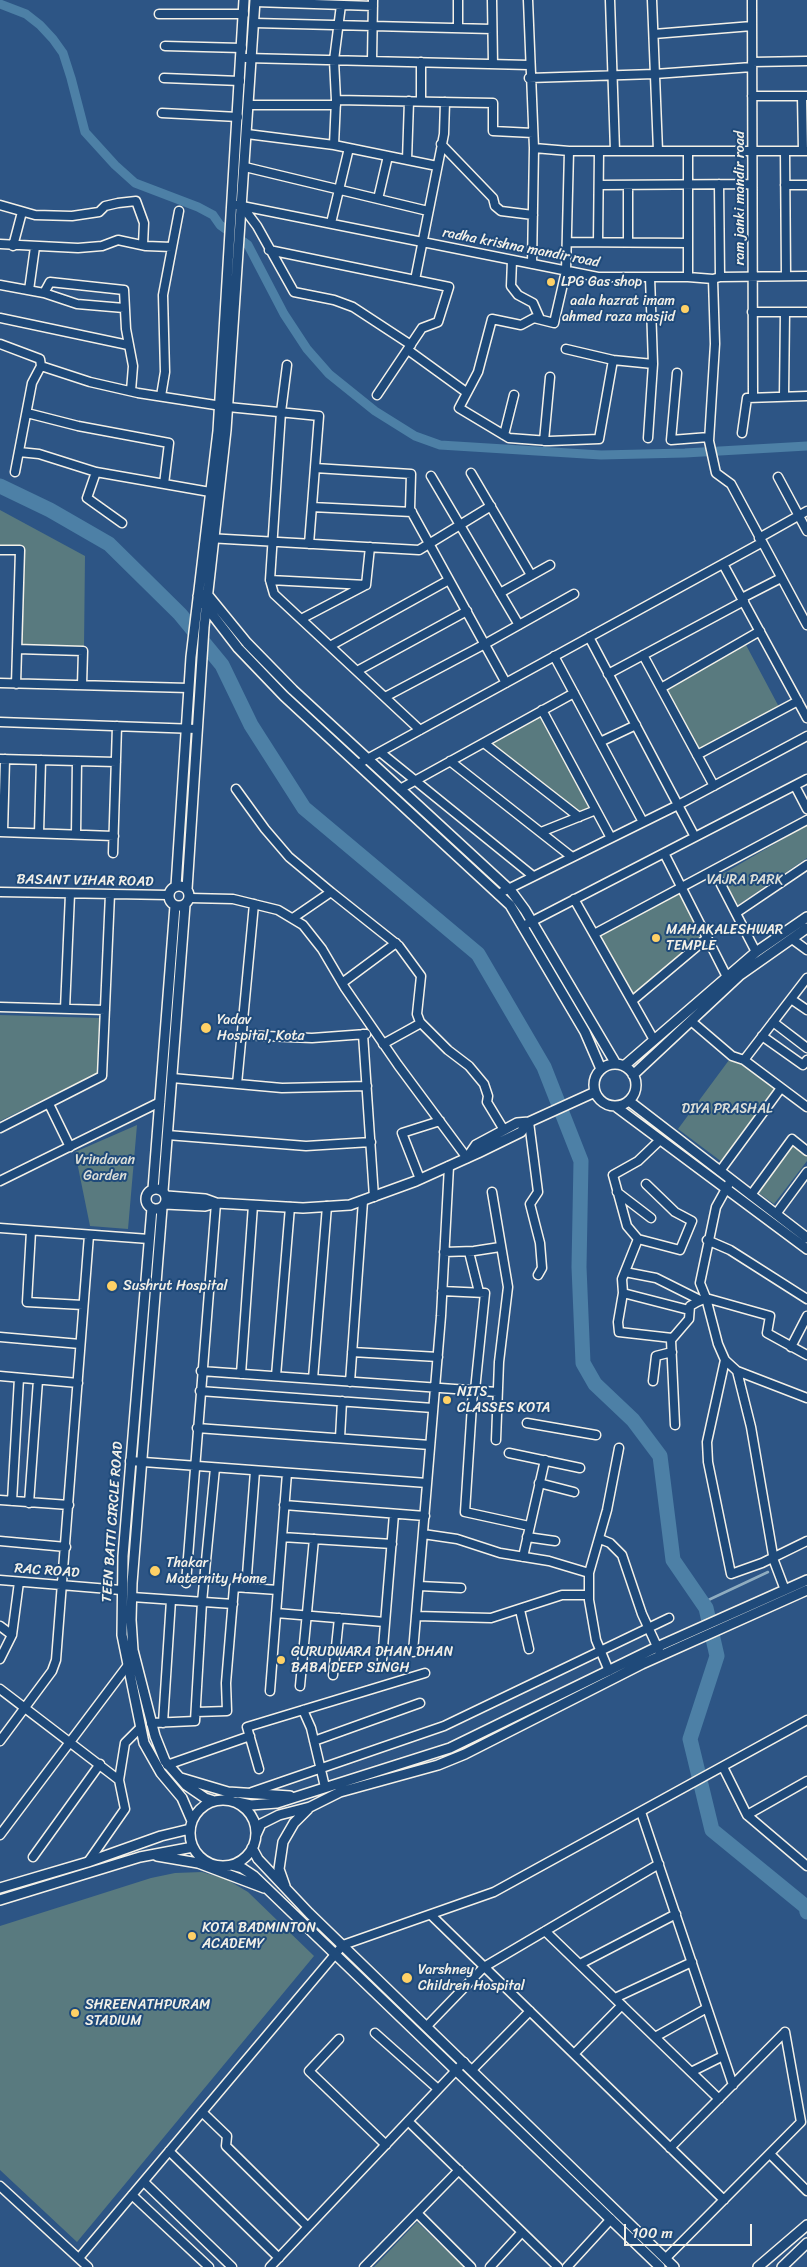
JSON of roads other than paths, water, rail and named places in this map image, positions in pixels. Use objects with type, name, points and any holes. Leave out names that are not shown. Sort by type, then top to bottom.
[{"type":"street","points":[[244,0],[236,207],[241,225],[214,539],[200,666],[187,897],[132,1597],[131,1620],[135,1657],[151,1723],[167,1764],[176,1776],[206,1798],[214,1801],[263,1805],[298,1796],[450,1748],[609,1670],[659,1651],[737,1616],[807,1590]]},
{"type":"street","points":[[458,0],[458,28]]},
{"type":"street","points":[[492,0],[493,64]]},
{"type":"street","points":[[528,0],[529,78],[534,148],[532,264]]},
{"type":"street","points":[[610,0],[615,151]]},
{"type":"street","points":[[652,0],[658,151]]},
{"type":"street","name":"ram janki mandir road","points":[[752,0],[753,396]]},
{"type":"street","points":[[187,897],[176,886],[191,657],[210,492],[224,406],[230,250],[236,207],[245,167],[255,1],[341,5],[373,3],[372,61]]},
{"type":"street","points":[[334,145],[336,103],[334,60],[341,5]]},
{"type":"street","points":[[159,14],[244,14]]},
{"type":"street","points":[[254,23],[492,29]]},
{"type":"street","points":[[654,34],[752,26]]},
{"type":"street","points":[[164,46],[242,48]]},
{"type":"street","points":[[241,58],[529,65]]},
{"type":"street","points":[[529,78],[655,74],[807,61]]},
{"type":"street","points":[[421,102],[422,62]]},
{"type":"street","points":[[164,78],[240,81]]},
{"type":"street","points":[[534,148],[569,151],[805,151],[805,96],[752,96]]},
{"type":"street","points":[[249,105],[409,101],[493,103],[493,131],[533,132]]},
{"type":"street","points":[[407,160],[409,101]]},
{"type":"street","points":[[415,280],[441,144],[445,102]]},
{"type":"street","points":[[162,113],[238,117]]},
{"type":"street","points":[[247,134],[334,145],[437,166]]},
{"type":"street","points":[[441,144],[493,198],[495,206],[501,211],[533,216]]},
{"type":"street","points":[[331,223],[349,148]]},
{"type":"street","points":[[569,151],[566,271],[554,323],[534,318],[521,325],[492,320],[478,372],[459,408],[509,438],[544,441],[599,439],[613,360]]},
{"type":"street","points":[[598,242],[599,151]]},
{"type":"street","points":[[688,151],[688,277]]},
{"type":"street","points":[[785,151],[786,276]]},
{"type":"street","points":[[378,199],[388,156]]},
{"type":"street","points":[[245,167],[428,211]]},
{"type":"street","points":[[719,184],[715,344],[709,439],[716,474],[731,484],[781,578],[804,613],[807,625]]},
{"type":"street","points":[[598,185],[752,184]]},
{"type":"street","points":[[628,185],[628,242]]},
{"type":"street","points":[[785,185],[807,185]]},
{"type":"street","points":[[0,205],[22,212],[72,216],[100,212],[105,206],[136,201],[144,223],[143,245]]},
{"type":"street","points":[[236,207],[257,226],[294,292],[334,300],[353,307],[466,392]]},
{"type":"street","name":"radha krishna mandir road","points":[[236,207],[331,223],[598,277],[717,278],[807,276]]},
{"type":"street","points":[[161,396],[165,372],[163,295],[178,211]]},
{"type":"street","points":[[13,246],[22,212]]},
{"type":"street","points":[[0,244],[78,248],[102,246],[118,240],[143,245],[172,247]]},
{"type":"street","points":[[567,242],[688,243]]},
{"type":"street","points":[[29,290],[35,247]]},
{"type":"street","points":[[269,250],[449,286],[438,322],[422,328],[378,395]]},
{"type":"street","points":[[512,260],[511,286],[518,295],[533,303],[540,319]]},
{"type":"street","points":[[648,438],[653,364],[650,277]]},
{"type":"street","points":[[44,293],[50,282],[124,290],[128,345],[133,366],[131,391]]},
{"type":"street","points":[[0,285],[44,293],[77,304],[124,308]]},
{"type":"street","points":[[752,312],[807,312]]},
{"type":"street","points":[[784,396],[785,312]]},
{"type":"street","points":[[0,318],[128,345]]},
{"type":"street","points":[[0,344],[40,359],[41,366],[32,383],[15,472]]},
{"type":"street","points":[[566,349],[613,360],[653,364]]},
{"type":"street","points":[[288,365],[281,412],[274,542],[270,580],[274,594],[420,730]]},
{"type":"street","points":[[41,366],[90,382],[131,391],[224,406],[318,416],[309,544]]},
{"type":"street","points":[[677,373],[671,440],[709,439]]},
{"type":"street","points":[[544,441],[550,377]]},
{"type":"street","points":[[504,434],[514,395]]},
{"type":"street","points":[[742,433],[747,398],[753,396],[807,396]]},
{"type":"street","points":[[27,413],[78,426],[169,443],[164,484]]},
{"type":"street","points":[[19,452],[39,454],[96,472],[210,492]]},
{"type":"street","points":[[315,468],[411,474],[412,512],[506,683]]},
{"type":"street","points":[[96,472],[87,498],[122,523]]},
{"type":"street","points":[[471,472],[531,575]]},
{"type":"street","points":[[431,476],[519,625]]},
{"type":"street","points":[[778,477],[807,531]]},
{"type":"street","points":[[312,506],[412,512]]},
{"type":"street","points":[[204,538],[419,550],[491,506]]},
{"type":"street","points":[[358,764],[723,564],[807,511]]},
{"type":"street","points":[[366,585],[370,547]]},
{"type":"street","points":[[0,550],[20,550],[16,684]]},
{"type":"street","points":[[723,564],[807,718]]},
{"type":"street","points":[[500,593],[550,565]]},
{"type":"street","points":[[608,674],[781,578]]},
{"type":"street","points":[[270,580],[366,585]]},
{"type":"street","points":[[330,646],[450,580]]},
{"type":"street","points":[[301,619],[366,585]]},
{"type":"street","points":[[198,596],[208,594]]},
{"type":"street","points":[[208,594],[247,644],[286,684],[508,889],[585,1032],[601,1069]]},
{"type":"street","points":[[385,697],[574,594]]},
{"type":"street","points":[[198,596],[238,648],[284,696],[510,905],[527,924],[620,1065],[633,1075],[636,1086],[629,1101],[614,1106]]},
{"type":"street","points":[[357,671],[467,611]]},
{"type":"street","points":[[661,688],[760,631]]},
{"type":"street","points":[[589,638],[695,837]]},
{"type":"street","points":[[17,649],[83,650],[82,685]]},
{"type":"street","points":[[644,655],[714,786]]},
{"type":"street","points":[[554,656],[643,822]]},
{"type":"street","points":[[0,683],[189,688]]},
{"type":"street","points":[[400,788],[574,693]]},
{"type":"street","points":[[697,755],[798,701]]},
{"type":"street","points":[[542,710],[611,838]]},
{"type":"street","points":[[0,722],[197,729]]},
{"type":"street","points":[[600,742],[636,724]]},
{"type":"street","points":[[113,853],[117,726]]},
{"type":"street","points":[[498,894],[678,805],[807,736]]},
{"type":"street","points":[[484,743],[579,817]]},
{"type":"street","points":[[380,752],[533,876]]},
{"type":"street","points":[[114,836],[2,832],[2,759],[116,762]]},
{"type":"street","points":[[39,833],[41,760]]},
{"type":"street","points":[[76,834],[77,761]]},
{"type":"street","points":[[450,761],[572,857]]},
{"type":"street","points":[[527,924],[807,779]]},
{"type":"street","points":[[795,786],[807,809]]},
{"type":"street","points":[[236,789],[265,829],[289,857],[396,943],[415,964],[421,976],[417,1014],[422,1023],[448,1050],[469,1066],[484,1084],[488,1096],[487,1102],[504,1130]]},
{"type":"street","points":[[541,832],[596,810]]},
{"type":"street","points":[[594,934],[807,820]]},
{"type":"street","points":[[664,853],[727,977]]},
{"type":"street","points":[[736,913],[807,865]]},
{"type":"street","points":[[714,871],[756,952]]},
{"type":"street","points":[[175,906],[171,903],[169,895],[172,888],[176,886]]},
{"type":"street","name":"BASANT VIHAR ROAD","points":[[0,892],[169,895]]},
{"type":"street","points":[[293,918],[331,892]]},
{"type":"street","points":[[65,1009],[70,894]]},
{"type":"street","points":[[0,1128],[102,1076],[110,894]]},
{"type":"street","points":[[164,1200],[153,1189],[175,906],[187,897],[233,899],[254,904],[278,910],[303,925],[322,949],[342,983],[383,1044],[467,1158]]},
{"type":"street","points":[[574,899],[654,1040]]},
{"type":"street","points":[[237,1084],[254,904]]},
{"type":"street","points":[[806,1242],[725,1188],[614,1106],[606,1104],[595,1092],[596,1076],[601,1069],[620,1065],[654,1040],[756,952],[807,917]]},
{"type":"street","points":[[633,1075],[740,975],[807,928]]},
{"type":"street","points":[[632,1001],[707,938]]},
{"type":"street","points":[[792,938],[807,950]]},
{"type":"street","points":[[342,983],[396,943]]},
{"type":"street","points":[[744,1060],[805,983]]},
{"type":"street","points":[[791,999],[807,1010]]},
{"type":"street","points":[[0,1008],[105,1010]]},
{"type":"street","points":[[691,1021],[732,1056],[744,1060],[806,1105]]},
{"type":"street","points":[[773,1022],[807,1048]]},
{"type":"street","points":[[383,1044],[422,1023]]},
{"type":"street","points":[[242,1035],[312,1038],[376,1032]]},
{"type":"street","points":[[363,1034],[374,1197]]},
{"type":"street","points":[[762,1036],[803,1065],[807,1060]]},
{"type":"street","points":[[172,1078],[315,1089],[367,1086]]},
{"type":"street","points":[[720,1171],[781,1088]]},
{"type":"street","points":[[467,1158],[476,1145],[517,1122],[529,1122],[595,1092]]},
{"type":"street","points":[[629,1101],[776,1214],[806,1242]]},
{"type":"street","points":[[0,1181],[160,1102]]},
{"type":"street","points":[[49,1104],[70,1147]]},
{"type":"street","points":[[420,1179],[402,1133],[440,1121]]},
{"type":"street","points":[[152,1208],[164,1200],[205,1199],[216,1203],[290,1207],[350,1205],[420,1179],[467,1158],[521,1132],[529,1122]]},
{"type":"street","points":[[529,1122],[538,1192],[530,1204],[540,1242],[542,1268],[538,1275]]},
{"type":"street","points":[[167,1135],[306,1146],[371,1142]]},
{"type":"street","points":[[646,1184],[675,1212],[692,1221],[680,1250],[638,1239],[627,1226],[613,1175],[638,1161],[660,1140]]},
{"type":"street","points":[[751,1195],[792,1140],[807,1151]]},
{"type":"street","points":[[413,1652],[438,1357],[449,1166]]},
{"type":"street","points":[[776,1214],[807,1172]]},
{"type":"street","points":[[731,1180],[716,1207],[707,1240],[700,1283],[703,1299],[718,1344],[725,1360],[737,1371],[807,1398]]},
{"type":"street","name":"TEEN BATTI CIRCLE ROAD","points":[[153,1189],[149,1191],[146,1198],[148,1205],[152,1208],[121,1590],[122,1635],[144,1743],[152,1760],[182,1798],[191,1825]]},
{"type":"street","points":[[492,1192],[508,1287],[497,1392],[496,1440]]},
{"type":"street","points":[[617,1192],[651,1218]]},
{"type":"street","points":[[350,1382],[363,1200]]},
{"type":"street","points":[[186,1583],[201,1371],[216,1203]]},
{"type":"street","points":[[241,1374],[253,1205]]},
{"type":"street","points":[[313,1379],[327,1206]]},
{"type":"street","points":[[276,1376],[290,1207]]},
{"type":"street","points":[[0,1228],[149,1239]]},
{"type":"street","points":[[31,1231],[27,1302],[83,1305]]},
{"type":"street","points":[[0,1741],[52,1671],[56,1660],[89,1235]]},
{"type":"street","points":[[638,1239],[622,1279],[623,1293],[618,1322],[619,1332],[672,1338]]},
{"type":"street","points":[[707,1240],[730,1250],[807,1299]]},
{"type":"street","points":[[444,1252],[469,1252],[500,1247]]},
{"type":"street","points":[[469,1252],[479,1292]]},
{"type":"street","points":[[625,1272],[656,1278],[703,1299],[770,1316],[767,1333],[807,1355]]},
{"type":"street","points":[[442,1291],[486,1292],[474,1390],[465,1512],[529,1526]]},
{"type":"street","points":[[623,1293],[689,1310]]},
{"type":"street","points":[[675,1425],[672,1338],[689,1319],[690,1306],[703,1299]]},
{"type":"street","points":[[791,1346],[807,1316]]},
{"type":"street","points":[[0,1337],[80,1344]]},
{"type":"street","points":[[352,1352],[438,1357]]},
{"type":"street","points":[[653,1381],[656,1356],[672,1352]]},
{"type":"street","points":[[725,1360],[707,1442],[708,1462],[730,1574],[774,1557],[807,1541]]},
{"type":"street","points":[[201,1371],[497,1392]]},
{"type":"street","points":[[737,1371],[751,1427],[774,1557],[785,1590]]},
{"type":"street","points":[[0,1376],[78,1383]]},
{"type":"street","points":[[12,1501],[19,1378]]},
{"type":"street","points":[[29,1502],[38,1380]]},
{"type":"street","points":[[200,1391],[434,1408]]},
{"type":"street","points":[[340,1438],[342,1401]]},
{"type":"street","points":[[527,1423],[596,1435]]},
{"type":"street","points":[[197,1428],[430,1444]]},
{"type":"street","points":[[609,1670],[596,1640],[589,1595],[589,1573],[600,1539],[619,1448]]},
{"type":"street","points":[[509,1453],[580,1468]]},
{"type":"street","points":[[523,1557],[539,1482],[546,1460]]},
{"type":"street","points":[[130,1462],[427,1483]]},
{"type":"street","points":[[151,1723],[195,1721],[202,1602],[216,1468]]},
{"type":"street","points":[[246,1588],[255,1471]]},
{"type":"street","points":[[270,1691],[287,1473]]},
{"type":"street","points":[[539,1482],[574,1492]]},
{"type":"street","points":[[0,1500],[69,1505]]},
{"type":"street","points":[[284,1505],[424,1516]]},
{"type":"street","points":[[382,1660],[394,1514]]},
{"type":"street","points":[[423,1534],[457,1539],[500,1553],[549,1561],[589,1573]]},
{"type":"street","points":[[282,1536],[392,1544]]},
{"type":"street","points":[[527,1537],[555,1541]]},
{"type":"street","points":[[300,1686],[314,1539]]},
{"type":"street","points":[[600,1539],[610,1544],[622,1555],[648,1628],[659,1651]]},
{"type":"street","points":[[0,1541],[66,1546]]},
{"type":"street","name":"RAC ROAD","points":[[0,1580],[121,1590]]},
{"type":"street","points":[[737,1616],[807,1580]]},
{"type":"street","points":[[0,1659],[12,1635],[19,1582]]},
{"type":"street","points":[[419,1586],[460,1588]]},
{"type":"street","points":[[196,1712],[227,1711],[226,1683],[234,1587],[278,1590]]},
{"type":"street","points":[[416,1616],[491,1618],[562,1595],[589,1595]]},
{"type":"street","points":[[132,1597],[233,1604]]},
{"type":"street","points":[[163,1723],[171,1600]]},
{"type":"street","points":[[520,1610],[529,1649]]},
{"type":"street","points":[[276,1613],[385,1622]]},
{"type":"street","points":[[333,1675],[339,1618]]},
{"type":"street","points":[[246,1794],[444,1726],[669,1618]]},
{"type":"street","points":[[0,1626],[12,1635]]},
{"type":"street","points":[[231,1865],[240,1862],[252,1848],[261,1824],[268,1819],[310,1807],[340,1792],[438,1765],[464,1754],[659,1651]]},
{"type":"street","points":[[0,1836],[127,1665],[135,1657]]},
{"type":"street","points":[[258,1768],[247,1727],[425,1673]]},
{"type":"street","points":[[0,1689],[119,1780]]},
{"type":"street","points":[[314,1741],[420,1703]]},
{"type":"street","points":[[303,1710],[314,1741],[324,1788]]},
{"type":"street","points":[[79,2258],[343,1945],[494,1892],[807,1720]]},
{"type":"street","points":[[88,1862],[125,1809],[119,1780],[125,1742],[140,1728]]},
{"type":"street","points":[[167,1764],[250,1736]]},
{"type":"street","points":[[33,1857],[100,1764]]},
{"type":"street","points":[[720,1768],[747,1815],[807,1866]]},
{"type":"street","points":[[176,1776],[228,1792],[298,1796]]},
{"type":"street","points":[[747,1815],[806,1783]]},
{"type":"street","points":[[214,1801],[197,1812],[191,1825],[193,1847],[202,1858],[211,1864],[231,1865],[242,1868],[269,1890],[660,2267]]},
{"type":"street","points":[[236,1802],[249,1812],[253,1819],[256,1835]]},
{"type":"street","points":[[287,1891],[279,1869],[283,1842],[294,1823],[310,1807]]},
{"type":"street","points":[[641,1812],[733,2085]]},
{"type":"street","points":[[0,1888],[88,1862],[191,1825]]},
{"type":"street","points":[[0,1900],[150,1854],[193,1847]]},
{"type":"street","points":[[252,1848],[258,1860],[287,1891],[674,2267]]},
{"type":"street","points":[[150,1854],[198,1863],[269,1890]]},
{"type":"street","points":[[427,2026],[484,1967],[659,1864]]},
{"type":"street","points":[[431,1914],[724,2200]]},
{"type":"street","points":[[580,1964],[676,1914]]},
{"type":"street","points":[[545,1930],[719,2099]]},
{"type":"street","points":[[615,1998],[692,1962]]},
{"type":"street","points":[[574,2054],[622,2005]]},
{"type":"street","points":[[655,2037],[707,2008]]},
{"type":"street","points":[[472,2070],[530,2011]]},
{"type":"street","points":[[665,2258],[800,2122],[786,2032],[670,2148]]},
{"type":"street","points":[[375,2033],[438,2089]]},
{"type":"street","points":[[339,2039],[309,2071],[386,2145]]},
{"type":"street","points":[[691,2072],[723,2056]]},
{"type":"street","points":[[270,2267],[464,2062]]},
{"type":"street","points":[[202,2112],[227,2136],[226,2146],[308,2227]]},
{"type":"street","points":[[408,2121],[558,2267]]},
{"type":"street","points":[[169,2152],[279,2258]]},
{"type":"street","points":[[770,2154],[807,2191]]},
{"type":"street","points":[[364,2267],[459,2170]]},
{"type":"street","points":[[144,2182],[232,2267]]},
{"type":"street","points":[[0,2186],[88,2267]]},
{"type":"street","points":[[132,2195],[209,2267]]},
{"type":"street","points":[[416,2214],[471,2267]]},
{"type":"street","points":[[567,2267],[611,2219]]},
{"type":"street","points":[[758,2267],[807,2225]]},
{"type":"street","points":[[490,2267],[522,2232]]},
{"type":"street","points":[[788,2265],[807,2243]]},
{"type":"waterway","points":[[0,4],[26,14],[53,39],[63,53],[85,132],[115,165],[135,183],[198,207],[213,215],[220,225],[248,245],[284,314],[307,349],[329,374],[375,411],[415,436],[440,445],[601,455],[685,453],[807,446]]},
{"type":"waterway","points":[[0,486],[50,510],[109,544],[180,614],[222,665],[251,725],[304,808],[478,954],[544,1067],[581,1161],[579,1267],[583,1363],[595,1384],[633,1420],[660,1456],[673,1560],[706,1608],[717,1656],[690,1739],[712,1830],[806,1907],[807,1912]]},
{"type":"waterway","points":[[702,1603],[768,1572]]},
{"type":"place","name":"LPG Gas shop","points":[[551,282]]},
{"type":"place","name":"aala hazrat imam ahmed raza masjid","points":[[685,309]]},
{"type":"place","name":"MAHAKALESHWAR TEMPLE","points":[[656,938]]},
{"type":"place","name":"Yadav Hospital, Kota","points":[[206,1028]]},
{"type":"place","name":"Sushrut Hospital","points":[[112,1286]]},
{"type":"place","name":"NITS CLASSES KOTA","points":[[447,1400]]},
{"type":"place","name":"Thakar Maternity Home","points":[[155,1571]]},
{"type":"place","name":"GURUDWARA DHAN DHAN BABA DEEP SINGH","points":[[281,1660]]},
{"type":"place","name":"KOTA BADMINTON ACADEMY","points":[[192,1936]]},
{"type":"place","name":"Varshney Children Hospital","points":[[407,1978]]},
{"type":"place","name":"SHREENATHPURAM STADIUM","points":[[75,2013]]},
{"type":"park label","name":"VAJRA PARK","points":[[745,880]]},
{"type":"park label","name":"DIYA PRASHAL","points":[[727,1109]]},
{"type":"park label","name":"Vrindavan Garden","points":[[105,1168]]}]
